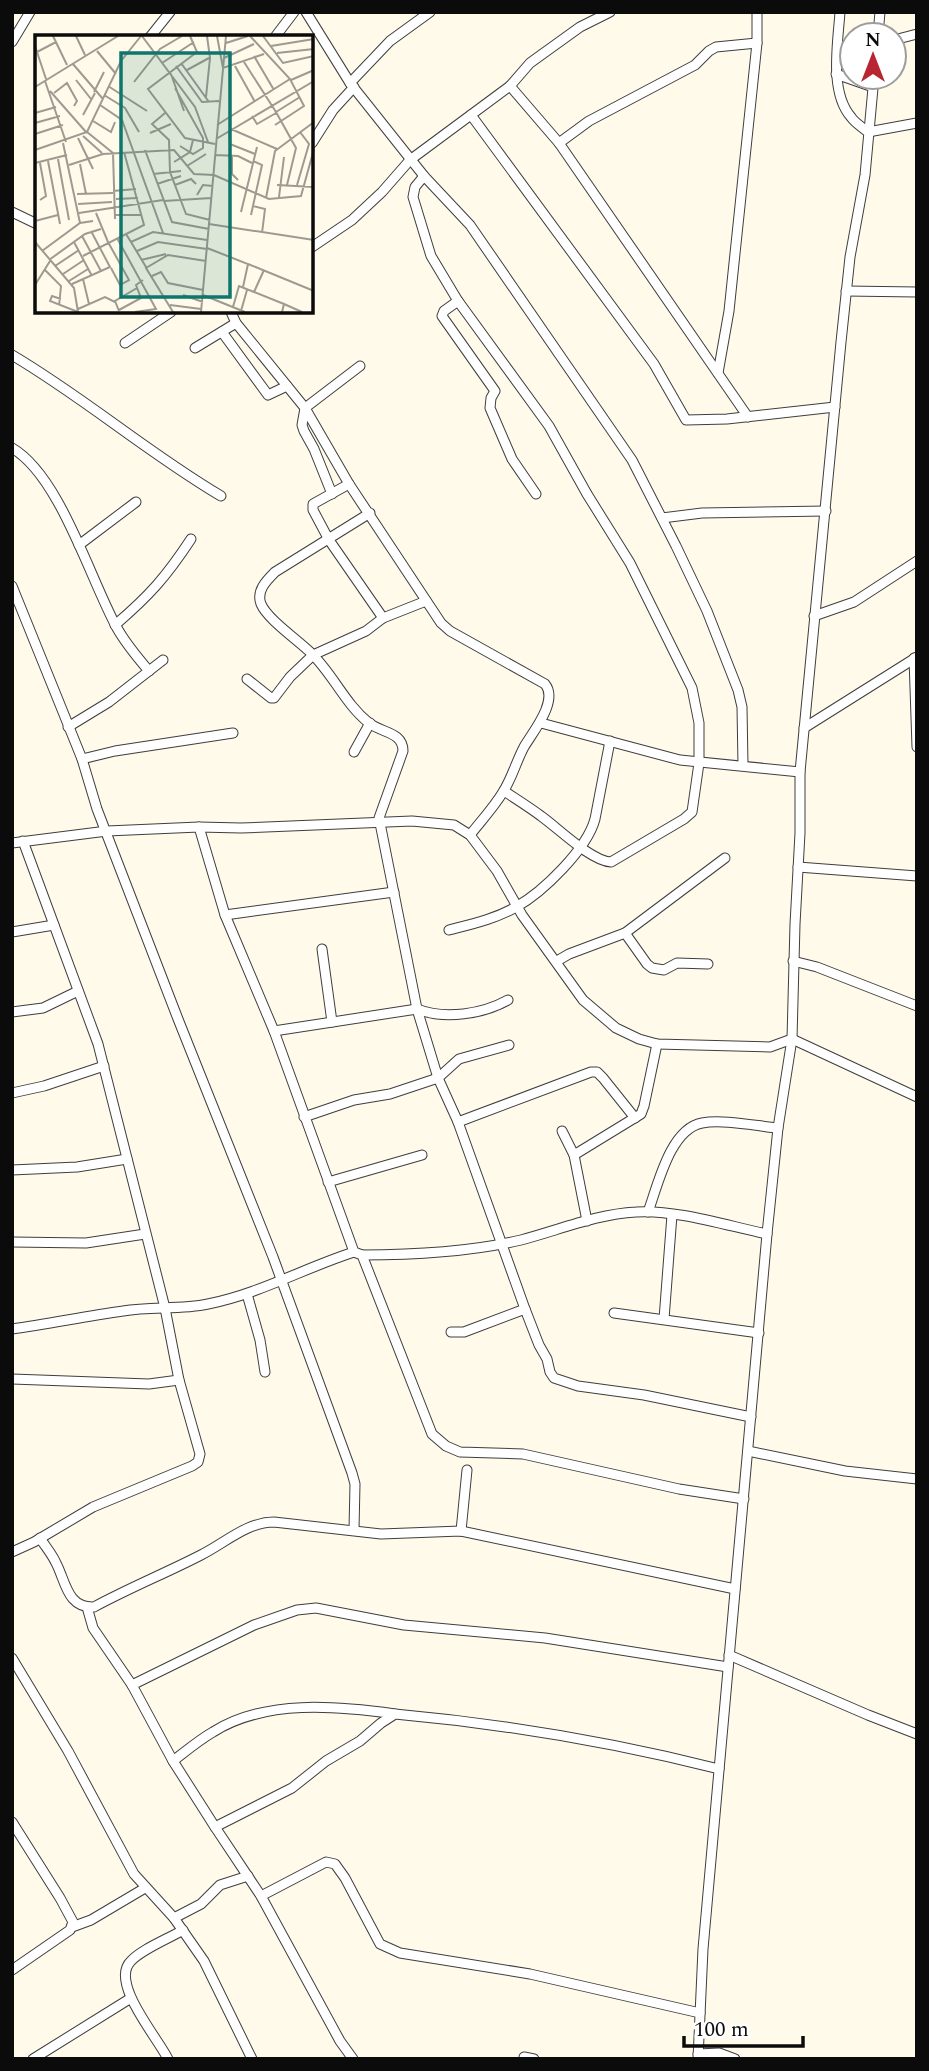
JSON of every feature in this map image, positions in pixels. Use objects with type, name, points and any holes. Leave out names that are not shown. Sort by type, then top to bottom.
[{"type":"street","points":[[12,41],[30,12]]},
{"type":"street","points":[[152,35],[170,12]]},
{"type":"street","points":[[277,35],[294,12]]},
{"type":"street","points":[[306,12],[352,85],[410,160],[470,225],[632,460],[707,611],[738,690],[742,707],[743,765]]},
{"type":"street","points":[[313,142],[352,85],[390,41],[430,12]]},
{"type":"street","points":[[313,246],[352,220],[382,192],[410,160],[510,86],[530,63],[580,27],[610,12]]},
{"type":"street","points":[[719,373],[729,311],[757,43],[757,12]]},
{"type":"street","points":[[841,12],[836,74],[846,110],[867,132]]},
{"type":"street","points":[[559,143],[589,121],[695,65],[716,47],[757,43]]},
{"type":"street","points":[[510,86],[559,143],[748,417]]},
{"type":"street","points":[[735,2059],[719,2053],[698,2057],[699,2013],[767,1234],[778,1128],[792,1039],[800,772],[814,615],[846,291],[865,175],[873,91]]},
{"type":"street","points":[[471,115],[654,364],[686,420],[748,417],[835,407]]},
{"type":"street","points":[[867,132],[917,122]]},
{"type":"street","points":[[424,176],[415,187],[413,197],[431,256],[458,302],[549,426],[630,563],[692,688],[699,723],[699,763],[692,812],[611,862],[604,862],[594,856],[504,791]]},
{"type":"street","points":[[12,212],[35,223]]},
{"type":"street","points":[[846,291],[917,292]]},
{"type":"street","points":[[458,302],[442,314],[495,391],[490,408],[512,459],[536,494]]},
{"type":"street","points":[[125,343],[170,313]]},
{"type":"street","points":[[231,313],[236,323],[304,408],[349,484],[440,623],[548,688],[549,695],[541,723],[524,746],[504,791],[470,835]]},
{"type":"street","points":[[195,348],[236,323]]},
{"type":"street","points":[[222,332],[269,396],[287,386]]},
{"type":"street","points":[[234,349],[248,337]]},
{"type":"street","points":[[245,364],[260,352]]},
{"type":"street","points":[[12,355],[49,377],[176,470],[221,496]]},
{"type":"street","points":[[332,494],[302,425],[304,408],[360,366]]},
{"type":"street","points":[[314,449],[324,442]]},
{"type":"street","points":[[12,448],[37,469],[79,545],[116,625],[129,648],[149,671]]},
{"type":"street","points":[[349,484],[313,505],[313,510],[329,540],[383,618]]},
{"type":"street","points":[[79,545],[136,502]]},
{"type":"street","points":[[662,518],[702,513],[826,511]]},
{"type":"street","points":[[370,513],[275,572],[266,580],[259,593],[265,609],[313,655],[355,709],[370,723],[398,736],[403,744],[404,751],[380,814],[380,822],[417,1009],[438,1078],[458,1122],[525,1309],[554,1378],[578,1386],[643,1395],[751,1417]]},
{"type":"street","points":[[116,625],[153,592],[191,539]]},
{"type":"street","points":[[814,615],[854,602],[917,561]]},
{"type":"street","points":[[12,586],[16,611],[82,759],[97,809],[282,1281],[352,1473],[355,1484],[354,1530]]},
{"type":"street","points":[[247,679],[274,698],[290,677],[313,655],[366,631],[383,618],[426,601]]},
{"type":"street","points":[[804,729],[916,657]]},
{"type":"street","points":[[916,657],[917,747]]},
{"type":"street","points":[[68,727],[109,702],[163,660]]},
{"type":"street","points":[[354,752],[370,723]]},
{"type":"street","points":[[541,723],[680,760],[800,772]]},
{"type":"street","points":[[82,759],[115,751],[233,733]]},
{"type":"street","points":[[449,930],[490,919],[517,906],[555,875],[582,846],[595,819],[610,741]]},
{"type":"street","points":[[12,843],[107,831],[199,827],[241,828],[412,821],[454,825],[470,835],[583,1000],[602,1018],[639,1039],[657,1044],[770,1047],[792,1039],[917,1097]]},
{"type":"street","points":[[199,827],[225,915],[274,1031],[328,1182],[432,1434],[446,1446],[460,1452],[523,1454],[679,1489],[744,1499]]},
{"type":"street","points":[[12,1552],[93,1507],[198,1462],[200,1454],[179,1380],[165,1308],[99,1044],[23,841]]},
{"type":"street","points":[[557,961],[625,933],[725,858]]},
{"type":"street","points":[[798,867],[917,876]]},
{"type":"street","points":[[225,915],[394,892]]},
{"type":"street","points":[[12,932],[54,925]]},
{"type":"street","points":[[625,933],[646,964],[652,968],[664,970],[677,963],[708,964]]},
{"type":"street","points":[[322,949],[331,1022]]},
{"type":"street","points":[[793,961],[817,967],[917,1006]]},
{"type":"street","points":[[12,1012],[43,1008],[78,991]]},
{"type":"street","points":[[274,1031],[417,1009],[436,1014],[471,1013],[508,1000]]},
{"type":"street","points":[[574,1155],[641,1114],[657,1044]]},
{"type":"street","points":[[304,1117],[354,1100],[390,1094],[438,1078],[459,1059],[509,1045]]},
{"type":"street","points":[[12,1093],[44,1086],[104,1066]]},
{"type":"street","points":[[458,1122],[590,1072],[597,1072],[603,1078],[635,1118]]},
{"type":"street","points":[[648,1212],[674,1146],[682,1133],[694,1125],[717,1123],[778,1128]]},
{"type":"street","points":[[562,1131],[574,1155],[587,1221]]},
{"type":"street","points":[[328,1182],[422,1155]]},
{"type":"street","points":[[12,1170],[77,1167],[127,1159]]},
{"type":"street","points":[[12,1329],[125,1310],[208,1304],[282,1281],[318,1263],[358,1253],[401,1255],[458,1251],[501,1244],[587,1221],[634,1212],[672,1215],[767,1234]]},
{"type":"street","points":[[664,1319],[672,1215]]},
{"type":"street","points":[[12,1242],[86,1243],[145,1234]]},
{"type":"street","points":[[247,1294],[260,1340],[265,1372]]},
{"type":"street","points":[[451,1332],[464,1332],[525,1309]]},
{"type":"street","points":[[614,1313],[759,1333]]},
{"type":"street","points":[[12,1379],[149,1384],[179,1380]]},
{"type":"street","points":[[748,1451],[845,1471],[917,1479]]},
{"type":"street","points":[[461,1531],[467,1470]]},
{"type":"street","points":[[86,1608],[94,1607],[200,1556],[248,1527],[263,1522],[290,1522],[381,1534],[461,1531],[735,1590]]},
{"type":"street","points":[[40,1538],[56,1562],[72,1599],[86,1608],[93,1628],[132,1685],[173,1761],[261,1896],[340,2041],[353,2059]]},
{"type":"street","points":[[132,1685],[254,1625],[297,1610],[316,1608],[404,1625],[545,1638],[728,1667]]},
{"type":"street","points":[[729,1655],[917,1734]]},
{"type":"street","points":[[12,1658],[74,1762],[134,1874],[174,1918],[204,1961],[252,2059]]},
{"type":"street","points":[[173,1761],[213,1731],[253,1715],[277,1710],[338,1708],[567,1735],[653,1752],[719,1769]]},
{"type":"street","points":[[215,1827],[292,1788],[395,1714]]},
{"type":"street","points":[[12,1822],[61,1898],[73,1922],[72,1927]]},
{"type":"street","points":[[261,1896],[326,1862],[335,1864],[380,1944],[400,1953],[530,1974],[699,2013]]},
{"type":"street","points":[[174,1918],[201,1904],[220,1885],[248,1876]]},
{"type":"street","points":[[12,1970],[72,1927],[109,1910],[145,1888]]},
{"type":"street","points":[[168,2059],[131,1998],[125,1984],[125,1969],[131,1961],[183,1930]]},
{"type":"street","points":[[33,2059],[131,1998]]}]
